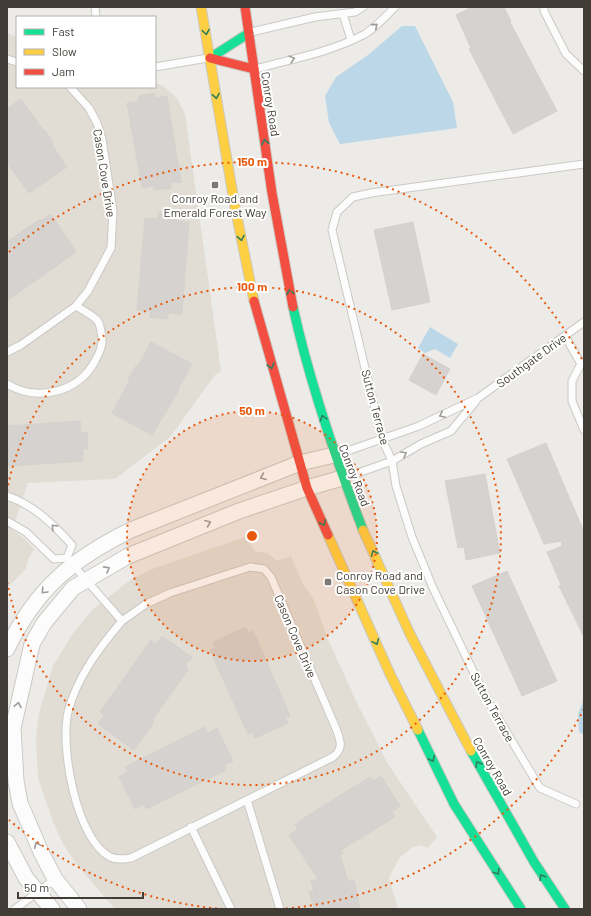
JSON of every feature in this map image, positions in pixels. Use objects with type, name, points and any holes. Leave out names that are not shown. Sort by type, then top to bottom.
[{"type":"main road","points":[[202,7],[235,207],[255,308],[307,488],[390,674],[454,804],[521,909]]},
{"type":"main road","name":"Conroy Road","points":[[245,7],[275,208],[291,298],[310,374],[342,478],[390,590],[452,717],[545,882],[565,909]]},
{"type":"main road","points":[[210,58],[249,33]]},
{"type":"main road","points":[[210,58],[254,69]]},
{"type":"street","points":[[7,649],[27,612],[69,561],[131,530],[300,463],[334,455]]},
{"type":"street","points":[[79,909],[55,879],[40,852],[20,803],[16,781],[13,728],[32,644],[59,604],[73,588],[128,556],[204,524],[307,488],[342,478]]},
{"type":"street","points":[[7,842],[26,878],[52,909]]},
{"type":"lane","points":[[249,33],[315,17],[355,12],[363,7]]},
{"type":"lane","points":[[254,69],[333,48],[366,33],[395,7]]},
{"type":"lane","points":[[544,7],[544,11],[566,54],[584,71]]},
{"type":"lane","points":[[343,14],[351,40]]},
{"type":"lane","points":[[156,67],[210,58]]},
{"type":"lane","name":"Cason Cove Drive","points":[[7,352],[21,345],[76,306],[88,291],[108,256],[112,240],[113,211],[102,139],[97,122],[89,108],[71,88]]},
{"type":"lane","name":"Sutton Terrace","points":[[576,804],[540,788],[485,696],[433,588],[412,537],[396,486],[392,461],[382,439],[332,230],[337,212],[353,198],[371,193],[584,164]]},
{"type":"lane","points":[[7,384],[31,394],[44,394],[73,385],[86,374],[99,353],[102,342],[101,330],[97,320],[76,306]]},
{"type":"lane","name":"Southgate Drive","points":[[334,455],[419,426],[478,398],[584,322]]},
{"type":"lane","points":[[565,336],[583,364],[572,381],[572,401],[584,430]]},
{"type":"lane","name":"Southgate Drive","points":[[342,478],[392,461],[421,444],[451,431],[478,398]]},
{"type":"lane","points":[[7,496],[30,507],[45,518],[72,545],[69,561]]},
{"type":"lane","points":[[7,521],[26,532],[54,559],[69,561],[122,621]]},
{"type":"lane","name":"Cason Cove Drive","points":[[250,567],[264,569],[271,577],[337,731],[341,745],[340,749],[333,757],[248,800],[130,858],[119,860],[109,857],[98,846],[80,812],[72,790],[67,764],[66,737],[68,714],[75,690],[96,653],[122,621],[146,604],[170,593],[250,567]]},
{"type":"lane","points":[[248,800],[280,909]]},
{"type":"lane","points":[[191,827],[232,909]]},
{"type":"lane","points":[[16,909],[55,879]]},
{"type":"shaded area","points":[[7,33],[16,37],[16,88],[156,88],[156,83],[162,85],[177,98],[185,114],[221,371],[215,375],[170,437],[115,479],[28,483],[12,530],[24,538],[34,549],[28,559],[26,569],[7,588]]},
{"type":"shaded area","points":[[248,536],[254,551],[268,553],[277,561],[291,556],[303,584],[313,598],[328,639],[357,703],[388,764],[437,837],[428,848],[420,845],[413,847],[400,857],[389,878],[398,909],[115,909],[78,866],[63,844],[53,822],[38,778],[36,737],[39,713],[53,666],[73,633],[93,609],[133,578],[155,568]]},
{"type":"water","points":[[402,26],[415,26],[453,102],[457,128],[340,144],[329,123],[325,96],[336,77],[368,55]]},
{"type":"water","points":[[430,327],[458,344],[450,358],[435,349],[425,353],[418,348]]},
{"type":"water","points":[[584,699],[584,735],[579,732],[578,714]]},
{"type":"building","points":[[472,7],[504,7],[511,21],[510,22],[557,111],[513,134],[469,49],[471,48],[456,15]]},
{"type":"building","points":[[154,93],[156,98],[167,96],[181,182],[170,183],[171,188],[154,190],[153,186],[142,188],[127,103],[139,101],[139,96]]},
{"type":"building","points":[[21,99],[53,142],[51,143],[67,167],[29,193],[7,163],[7,109]]},
{"type":"building","points":[[158,213],[177,215],[176,221],[189,222],[182,314],[168,313],[168,319],[150,317],[151,311],[137,310],[145,218],[158,219]]},
{"type":"building","points":[[51,214],[76,252],[7,301],[7,242],[40,219],[41,221]]},
{"type":"building","points":[[413,222],[430,302],[392,310],[374,230]]},
{"type":"building","points":[[151,342],[192,364],[178,389],[179,390],[152,435],[112,413],[130,380],[128,379],[136,366],[137,367]]},
{"type":"building","points":[[423,354],[450,369],[436,395],[409,380]]},
{"type":"building","points":[[80,421],[81,433],[87,432],[88,449],[83,449],[83,461],[7,466],[7,426]]},
{"type":"building","points":[[546,443],[584,532],[584,637],[559,586],[561,585],[547,552],[562,546],[561,541],[544,544],[507,459]]},
{"type":"building","points":[[485,474],[500,553],[466,560],[464,547],[458,548],[445,481]]},
{"type":"building","points":[[507,571],[557,681],[522,696],[472,586]]},
{"type":"building","points":[[246,627],[248,633],[252,631],[256,637],[290,716],[285,718],[288,723],[255,738],[252,732],[248,734],[210,650],[215,648],[213,642]]},
{"type":"building","points":[[162,636],[193,658],[185,663],[188,670],[152,720],[154,722],[134,750],[98,724],[104,716],[100,712],[151,640],[156,644]]},
{"type":"building","points":[[205,727],[208,733],[217,728],[233,761],[224,765],[226,770],[146,809],[144,804],[135,809],[119,777],[128,772],[125,767]]},
{"type":"building","points":[[381,776],[400,806],[392,812],[395,817],[341,850],[343,853],[340,854],[348,882],[354,880],[360,909],[314,909],[309,892],[314,891],[311,881],[318,879],[289,835],[298,829],[295,825],[310,814],[370,777],[373,781]]},
{"type":"traffic: fast","points":[[210,58],[249,33]]},
{"type":"traffic: fast","points":[[293,307],[315,392],[363,530]]},
{"type":"traffic: fast","points":[[418,730],[454,804],[521,909]]},
{"type":"traffic: fast","points":[[471,751],[534,862],[565,909]]},
{"type":"traffic: slow","points":[[201,7],[235,207],[254,301]]},
{"type":"traffic: slow","points":[[363,530],[410,634],[471,751]]},
{"type":"traffic: slow","points":[[328,535],[390,674],[418,730]]},
{"type":"traffic: jam","points":[[245,7],[272,193],[293,307]]},
{"type":"traffic: jam","points":[[210,58],[254,69]]},
{"type":"traffic: jam","points":[[254,301],[307,488],[328,535]]},
{"type":"place","name":"Conroy Road and Emerald Forest Way","points":[[215,185]]},
{"type":"place","name":"Conroy Road and Cason Cove Drive","points":[[328,582]]}]
